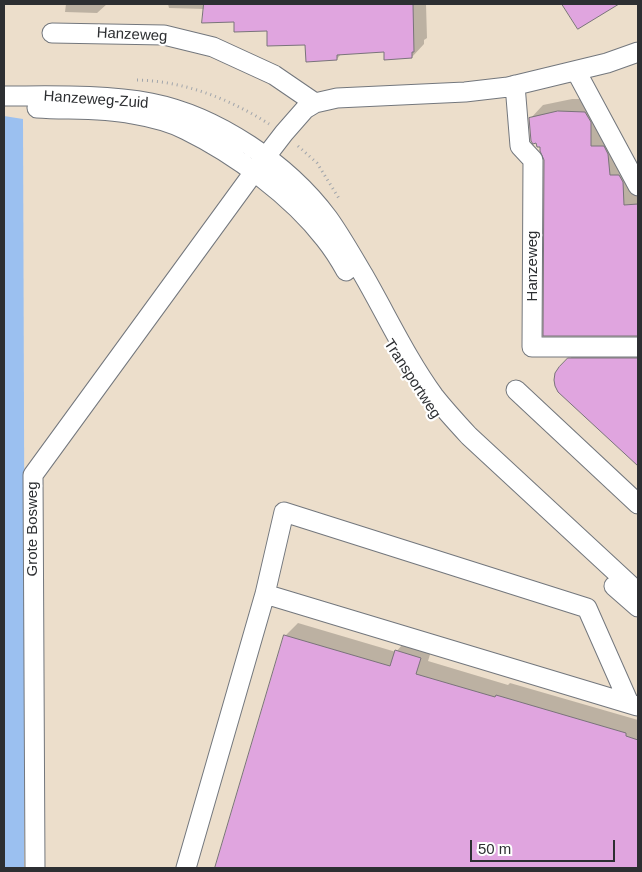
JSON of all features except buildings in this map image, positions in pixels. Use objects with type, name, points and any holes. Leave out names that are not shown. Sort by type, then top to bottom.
[{"type":"street","name":"Hanzeweg","points":[[52,33],[164,35],[213,47],[274,74],[315,103]]},
{"type":"street","points":[[254,172],[265,156],[305,109],[315,103],[337,98],[465,92],[515,85],[607,63],[638,52]]},
{"type":"street","points":[[576,70],[638,186]]},
{"type":"street","name":"Hanzeweg","points":[[515,85],[520,146],[533,160],[532,347],[638,347]]},
{"type":"street","name":"Hanzeweg-Zuid","points":[[4,96],[112,98],[174,108],[218,126],[265,156]]},
{"type":"street","name":"Hanzeweg-Zuid","points":[[4,108],[114,112],[166,122],[185,129],[254,172]]},
{"type":"street","name":"Transportweg","points":[[265,156],[306,193],[328,218],[363,275],[410,359],[450,416],[638,591]]},
{"type":"street","name":"Transportweg","points":[[254,172],[283,195],[310,221],[338,256],[412,385],[444,427],[527,502],[568,544],[638,608]]},
{"type":"street","name":"Grote Bosweg","points":[[35,868],[33,475],[254,172]]},
{"type":"street","points":[[516,390],[638,504]]},
{"type":"street","points":[[186,868],[265,594],[284,512],[587,608],[634,705]]},
{"type":"street","points":[[265,594],[634,705]]},
{"type":"path","points":[[284,133],[316,163],[340,201]]},
{"type":"shaded area","points":[[4,4],[638,4],[638,868],[14,868],[4,292]]},
{"type":"shaded area","points":[[4,116],[23,119],[24,868],[4,868]]}]
